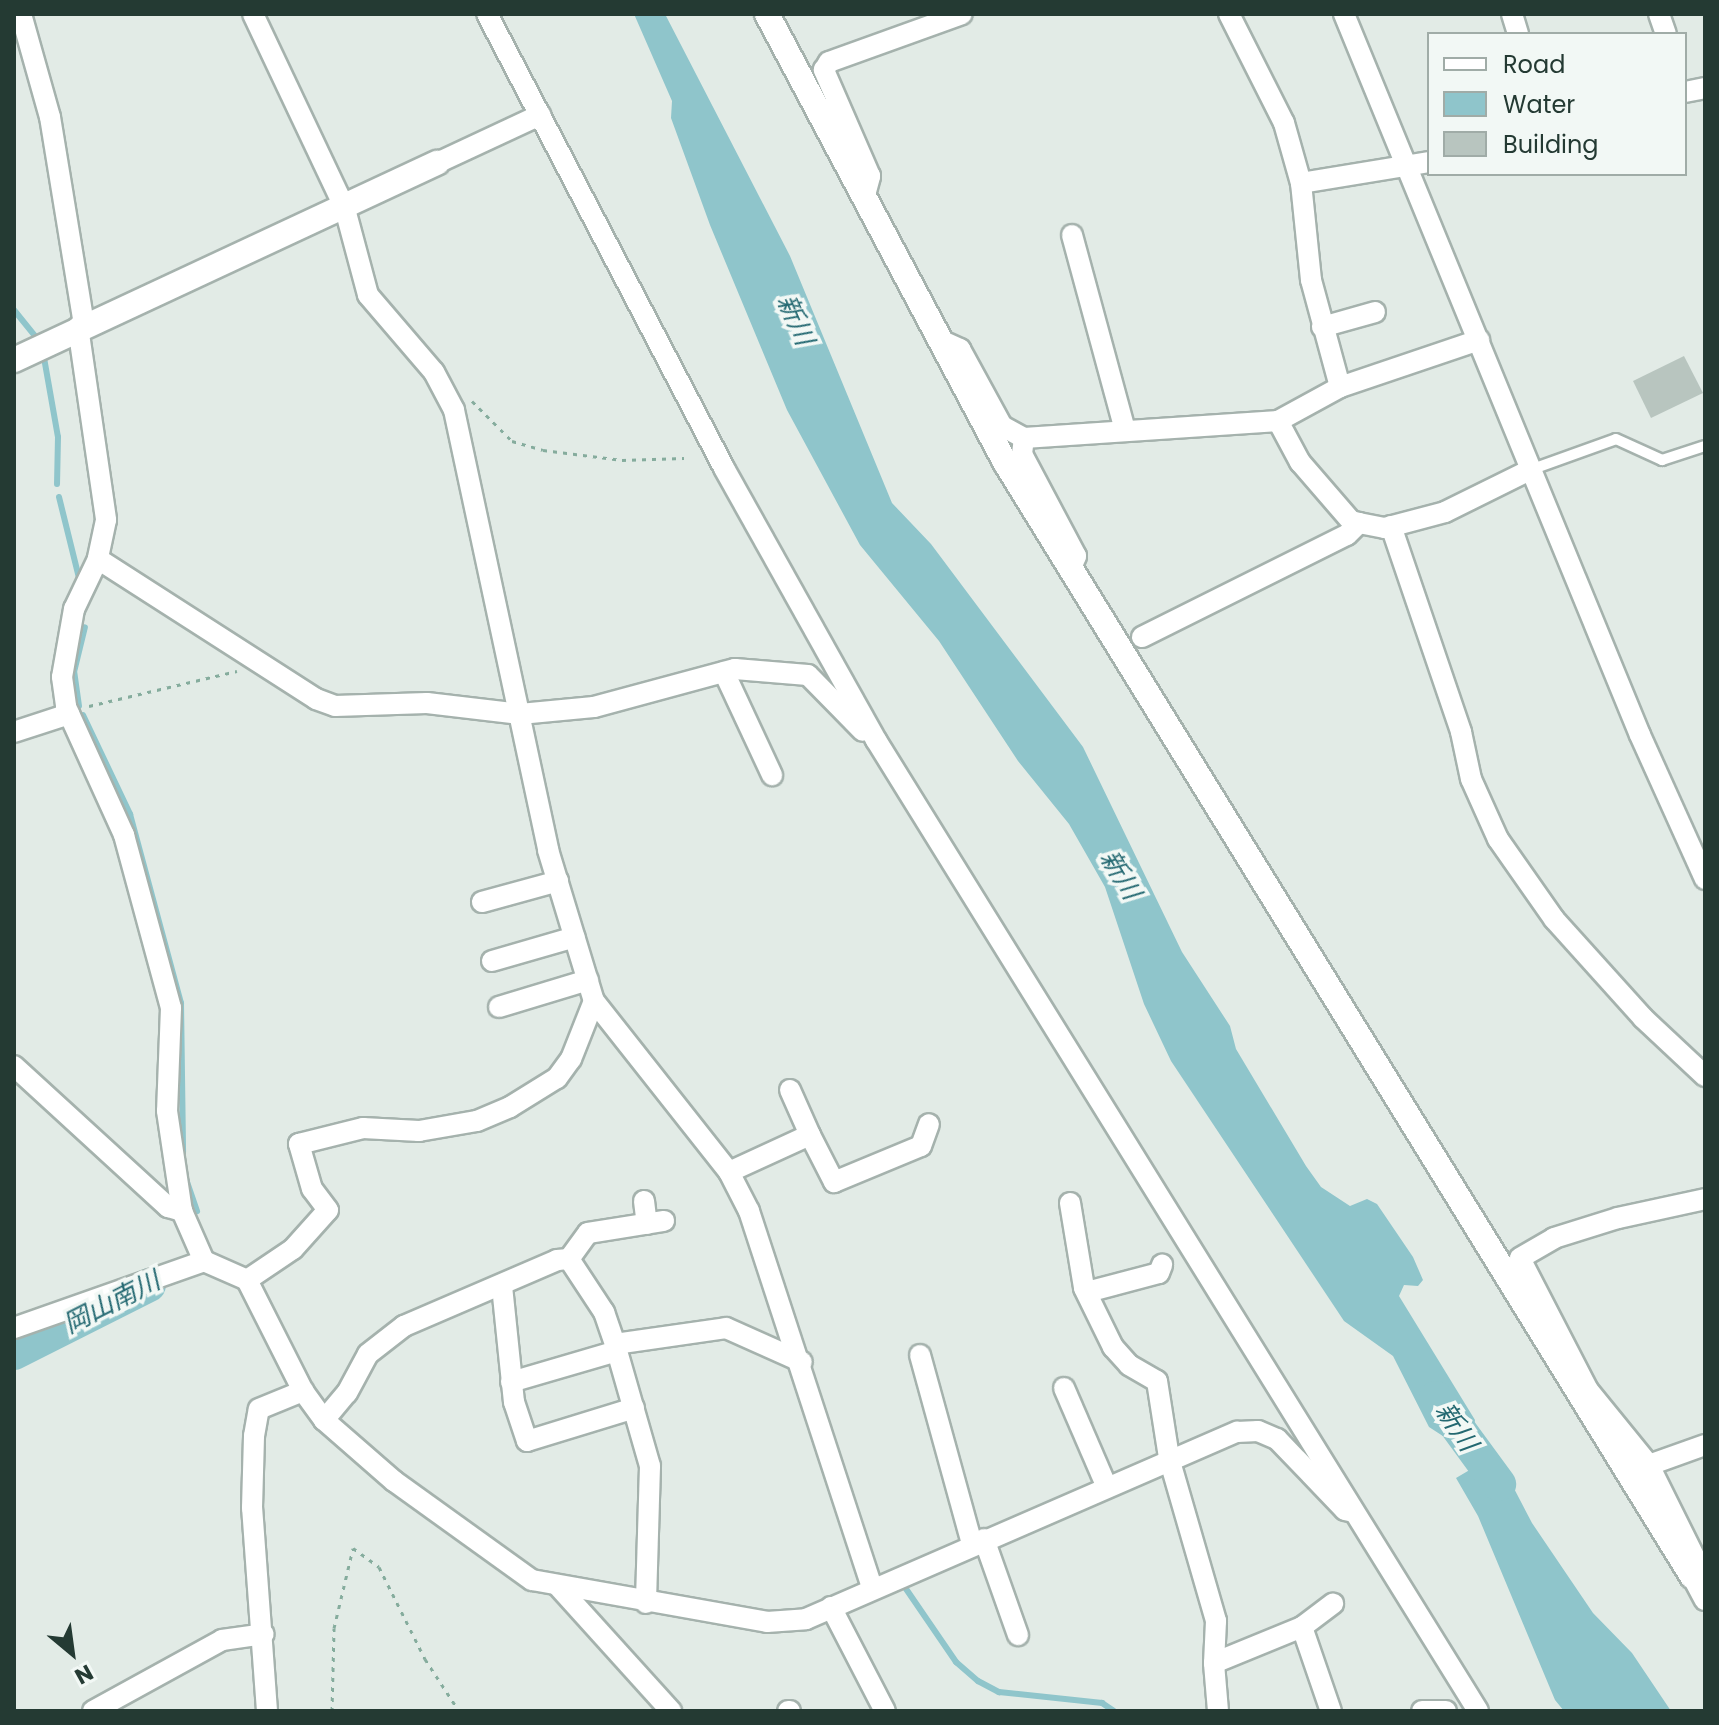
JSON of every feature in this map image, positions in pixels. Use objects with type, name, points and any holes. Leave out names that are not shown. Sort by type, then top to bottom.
[{"type":"street","points":[[21,14],[50,117],[106,520],[98,559],[74,609],[62,677],[69,714],[124,835],[171,1008],[167,1111],[182,1211],[204,1261],[247,1280],[303,1391],[324,1420],[394,1481],[532,1580],[646,1603],[767,1622],[806,1619],[1106,1485],[1237,1432],[1258,1431],[1277,1439],[1345,1510],[1354,1512]]},
{"type":"street","points":[[253,14],[345,209],[368,295],[434,372],[454,410],[558,881],[594,1001],[729,1172],[749,1211],[802,1362],[872,1588]]},
{"type":"street","points":[[487,14],[724,468],[876,740],[1478,1711]]},
{"type":"street","points":[[767,14],[864,199],[1070,572],[1699,1575]]},
{"type":"street","points":[[864,199],[870,176],[824,70],[829,62],[962,14]]},
{"type":"street","points":[[1229,14],[1284,123],[1301,183],[1311,280],[1340,387]]},
{"type":"street","points":[[1344,14],[1419,163],[1479,340],[1530,470],[1705,879]]},
{"type":"street","points":[[14,360],[81,326],[345,209],[540,115]]},
{"type":"street","points":[[1301,183],[1419,163]]},
{"type":"street","points":[[1072,235],[1125,430]]},
{"type":"street","points":[[1322,327],[1375,312]]},
{"type":"street","points":[[942,341],[960,349],[1002,426],[1024,438],[1278,421],[1340,387],[1479,340]]},
{"type":"street","points":[[1278,421],[1300,462],[1351,521],[1359,523],[1391,526],[1445,512],[1530,470]]},
{"type":"street","points":[[1024,438],[1022,454],[1076,556],[1070,572]]},
{"type":"street","points":[[1142,637],[1347,535],[1359,523]]},
{"type":"street","points":[[1391,526],[1461,732],[1471,779],[1498,839],[1554,919],[1643,1018],[1705,1076]]},
{"type":"street","points":[[98,559],[249,657],[335,706],[427,703],[520,714],[594,707],[724,672],[808,675],[876,740]]},
{"type":"street","points":[[724,672],[772,775]]},
{"type":"street","points":[[14,732],[69,714]]},
{"type":"street","points":[[482,902],[558,881]]},
{"type":"street","points":[[492,961],[575,937]]},
{"type":"street","points":[[499,1007],[588,980]]},
{"type":"street","points":[[247,1280],[293,1249],[328,1210],[312,1189],[299,1144],[363,1128],[419,1131],[448,1126],[510,1107],[557,1078],[571,1059],[594,1001]]},
{"type":"street","points":[[14,1066],[168,1207],[182,1211]]},
{"type":"street","points":[[790,1090],[834,1182],[921,1146],[929,1124]]},
{"type":"street","points":[[729,1172],[810,1135]]},
{"type":"street","points":[[1705,1199],[1618,1218],[1554,1238],[1520,1258],[1588,1390],[1649,1465],[1699,1575],[1705,1600]]},
{"type":"street","points":[[324,1420],[347,1393],[368,1354],[404,1326],[569,1259],[588,1233],[656,1222],[644,1201]]},
{"type":"street","points":[[1070,1203],[1087,1292],[1113,1347],[1129,1365],[1157,1381],[1169,1458],[1216,1621],[1214,1663],[1218,1711]]},
{"type":"street","points":[[569,1259],[604,1312],[650,1466],[646,1603]]},
{"type":"street","points":[[14,1328],[204,1261]]},
{"type":"street","points":[[1087,1292],[1159,1273],[1162,1265]]},
{"type":"street","points":[[502,1286],[511,1382],[527,1441],[634,1408]]},
{"type":"street","points":[[511,1382],[616,1348],[726,1328],[802,1362]]},
{"type":"street","points":[[920,1355],[978,1541],[1018,1635]]},
{"type":"street","points":[[1064,1388],[1106,1485]]},
{"type":"street","points":[[267,1711],[264,1634],[252,1508],[254,1436],[259,1409],[303,1391]]},
{"type":"street","points":[[1649,1465],[1705,1445]]},
{"type":"street","points":[[558,1586],[671,1711]]},
{"type":"street","points":[[1214,1663],[1302,1627],[1333,1604]]},
{"type":"street","points":[[831,1607],[885,1711]]},
{"type":"street","points":[[1302,1627],[1331,1711]]},
{"type":"street","points":[[93,1711],[222,1640],[264,1634]]},
{"type":"street","points":[[1422,1711],[1446,1711]]},
{"type":"lane","points":[[1530,470],[1616,439],[1662,460],[1705,446]]},
{"type":"path","points":[[464,394],[512,441],[622,460],[684,458]]},
{"type":"path","points":[[69,714],[200,676],[240,670],[249,657]]},
{"type":"path","points":[[332,1711],[334,1628],[353,1548],[379,1567],[425,1659],[459,1711]]},
{"type":"water","points":[[634,14],[665,14],[790,256],[892,503],[931,544],[1083,747],[1182,952],[1230,1026],[1236,1049],[1306,1166],[1321,1187],[1350,1206],[1367,1199],[1377,1204],[1413,1257],[1423,1280],[1418,1286],[1404,1285],[1399,1296],[1475,1420],[1474,1427],[1449,1440],[1429,1427],[1393,1356],[1344,1321],[1171,1061],[1144,1004],[1105,887],[1069,824],[1018,761],[939,641],[860,545],[787,410],[710,225],[671,118],[672,101]]},
{"type":"water","points":[[1477,1443],[1486,1459],[1496,1454],[1532,1523],[1593,1613],[1632,1653],[1671,1711],[1564,1711],[1555,1700],[1478,1516],[1456,1478],[1473,1468],[1464,1451]]},
{"type":"building","points":[[1684,356],[1703,393],[1651,418],[1633,381]]},
{"type":"waterway","points":[[14,310],[39,341]]},
{"type":"waterway","points":[[43,352],[58,437],[57,484]]},
{"type":"waterway","points":[[59,497],[80,582]]},
{"type":"waterway","points":[[79,706],[74,672],[85,627]]},
{"type":"waterway","points":[[83,715],[130,814],[181,1003],[183,1152]]},
{"type":"waterway","points":[[186,1179],[197,1211]]},
{"type":"waterway","name":"岡山南川","points":[[14,1353],[149,1285]]},
{"type":"waterway","name":"新川","points":[[1436,1398],[1499,1484]]},
{"type":"waterway","points":[[902,1583],[956,1662],[978,1681],[999,1692],[1102,1703],[1114,1711]]}]
